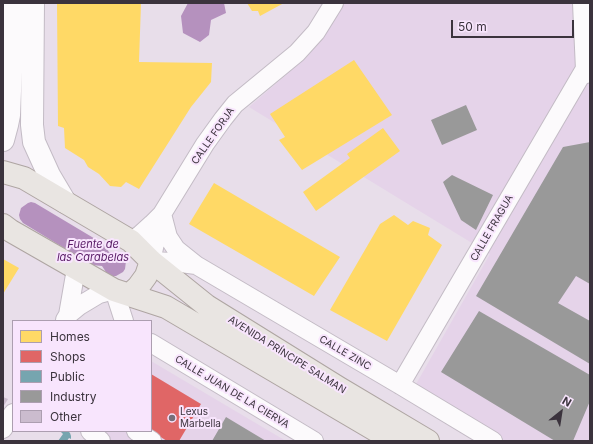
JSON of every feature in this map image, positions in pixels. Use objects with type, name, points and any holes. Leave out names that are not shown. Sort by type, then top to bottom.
[{"type":"main road","points":[[3,140],[8,125],[9,114],[12,3]]},
{"type":"main road","points":[[33,3],[32,125],[34,142],[49,175],[65,202]]},
{"type":"main road","name":"AVENIDA PRÍNCIPE SALMAN","points":[[3,172],[24,178],[131,241],[151,261],[207,306],[428,441]]},
{"type":"main road","name":"AVENIDA PRÍNCIPE SALMAN","points":[[3,225],[76,269],[121,293],[166,307],[394,441]]},
{"type":"main road","points":[[121,293],[138,287],[146,276],[151,261]]},
{"type":"street","name":"CALLE FORJA","points":[[131,241],[141,234],[162,214],[206,144],[235,104],[297,53],[316,32],[334,3]]},
{"type":"street","points":[[582,3],[588,71]]},
{"type":"street","name":"CALLE FRAGUA","points":[[400,385],[588,71]]},
{"type":"street","points":[[151,261],[162,214]]},
{"type":"street","name":"CALLE ZINC","points":[[162,214],[168,237],[176,249],[196,265],[493,441]]},
{"type":"street","name":"CALLE ZINC","points":[[151,261],[196,265]]},
{"type":"street","points":[[66,318],[76,269]]},
{"type":"street","points":[[66,318],[79,306],[99,294],[121,293],[124,320]]},
{"type":"street","name":"CALLE JUAN DE LA CIERVA","points":[[152,344],[314,441]]},
{"type":"street","points":[[3,429],[12,415]]},
{"type":"street","points":[[91,432],[101,441]]},
{"type":"street","points":[[138,432],[152,441]]},
{"type":"shaded area","points":[[344,3],[590,3],[590,441],[475,441],[407,400],[490,254],[249,107],[308,56]]},
{"type":"shaded area","points":[[152,362],[286,441],[99,441],[89,432],[152,432]]},
{"type":"water","points":[[188,3],[224,3],[226,13],[211,20],[209,35],[200,42],[183,33],[181,16]]},
{"type":"water","name":"Fuente de las Carabelas","points":[[31,202],[102,243],[109,252],[121,254],[126,261],[123,272],[116,276],[108,275],[102,266],[92,265],[23,223],[19,215],[21,208]]},
{"type":"building: Homes","points":[[57,3],[141,3],[139,62],[212,63],[211,82],[191,107],[139,189],[126,182],[121,187],[110,186],[99,174],[88,167],[84,160],[65,148],[64,128],[58,126]]},
{"type":"building: Homes","points":[[247,3],[284,3],[260,16],[258,11],[252,11]]},
{"type":"building: Homes","points":[[354,60],[392,115],[302,170],[279,140],[285,137],[270,114]]},
{"type":"building: Homes","points":[[383,128],[400,151],[316,211],[303,192],[350,158],[347,154]]},
{"type":"building: Homes","points":[[214,183],[340,257],[314,296],[189,224]]},
{"type":"building: Homes","points":[[394,215],[408,225],[413,221],[430,228],[428,235],[442,245],[387,341],[330,310],[380,224]]},
{"type":"building: Homes","points":[[3,259],[19,268],[3,294]]},
{"type":"building: Shops","name":"Lexus Marbella","points":[[152,375],[201,404],[179,441],[167,441],[152,432]]},
{"type":"building: Public","points":[[61,432],[69,432],[71,439],[69,438],[67,441],[58,441],[63,434]]},
{"type":"building: Industry","points":[[466,105],[477,130],[442,145],[431,120]]},
{"type":"building: Industry","points":[[590,142],[590,284],[576,276],[558,303],[590,321],[590,364],[476,296],[563,147]]},
{"type":"building: Industry","points":[[452,175],[493,195],[476,230],[461,220],[443,182]]},
{"type":"building: Industry","points":[[479,311],[590,375],[590,401],[573,441],[555,441],[441,372]]},
{"type":"building: Industry","points":[[226,417],[266,441],[212,441]]},
{"type":"building: Other","points":[[3,397],[8,399],[3,407]]},
{"type":"place","name":"Lexus Marbella","points":[[172,418]]}]
